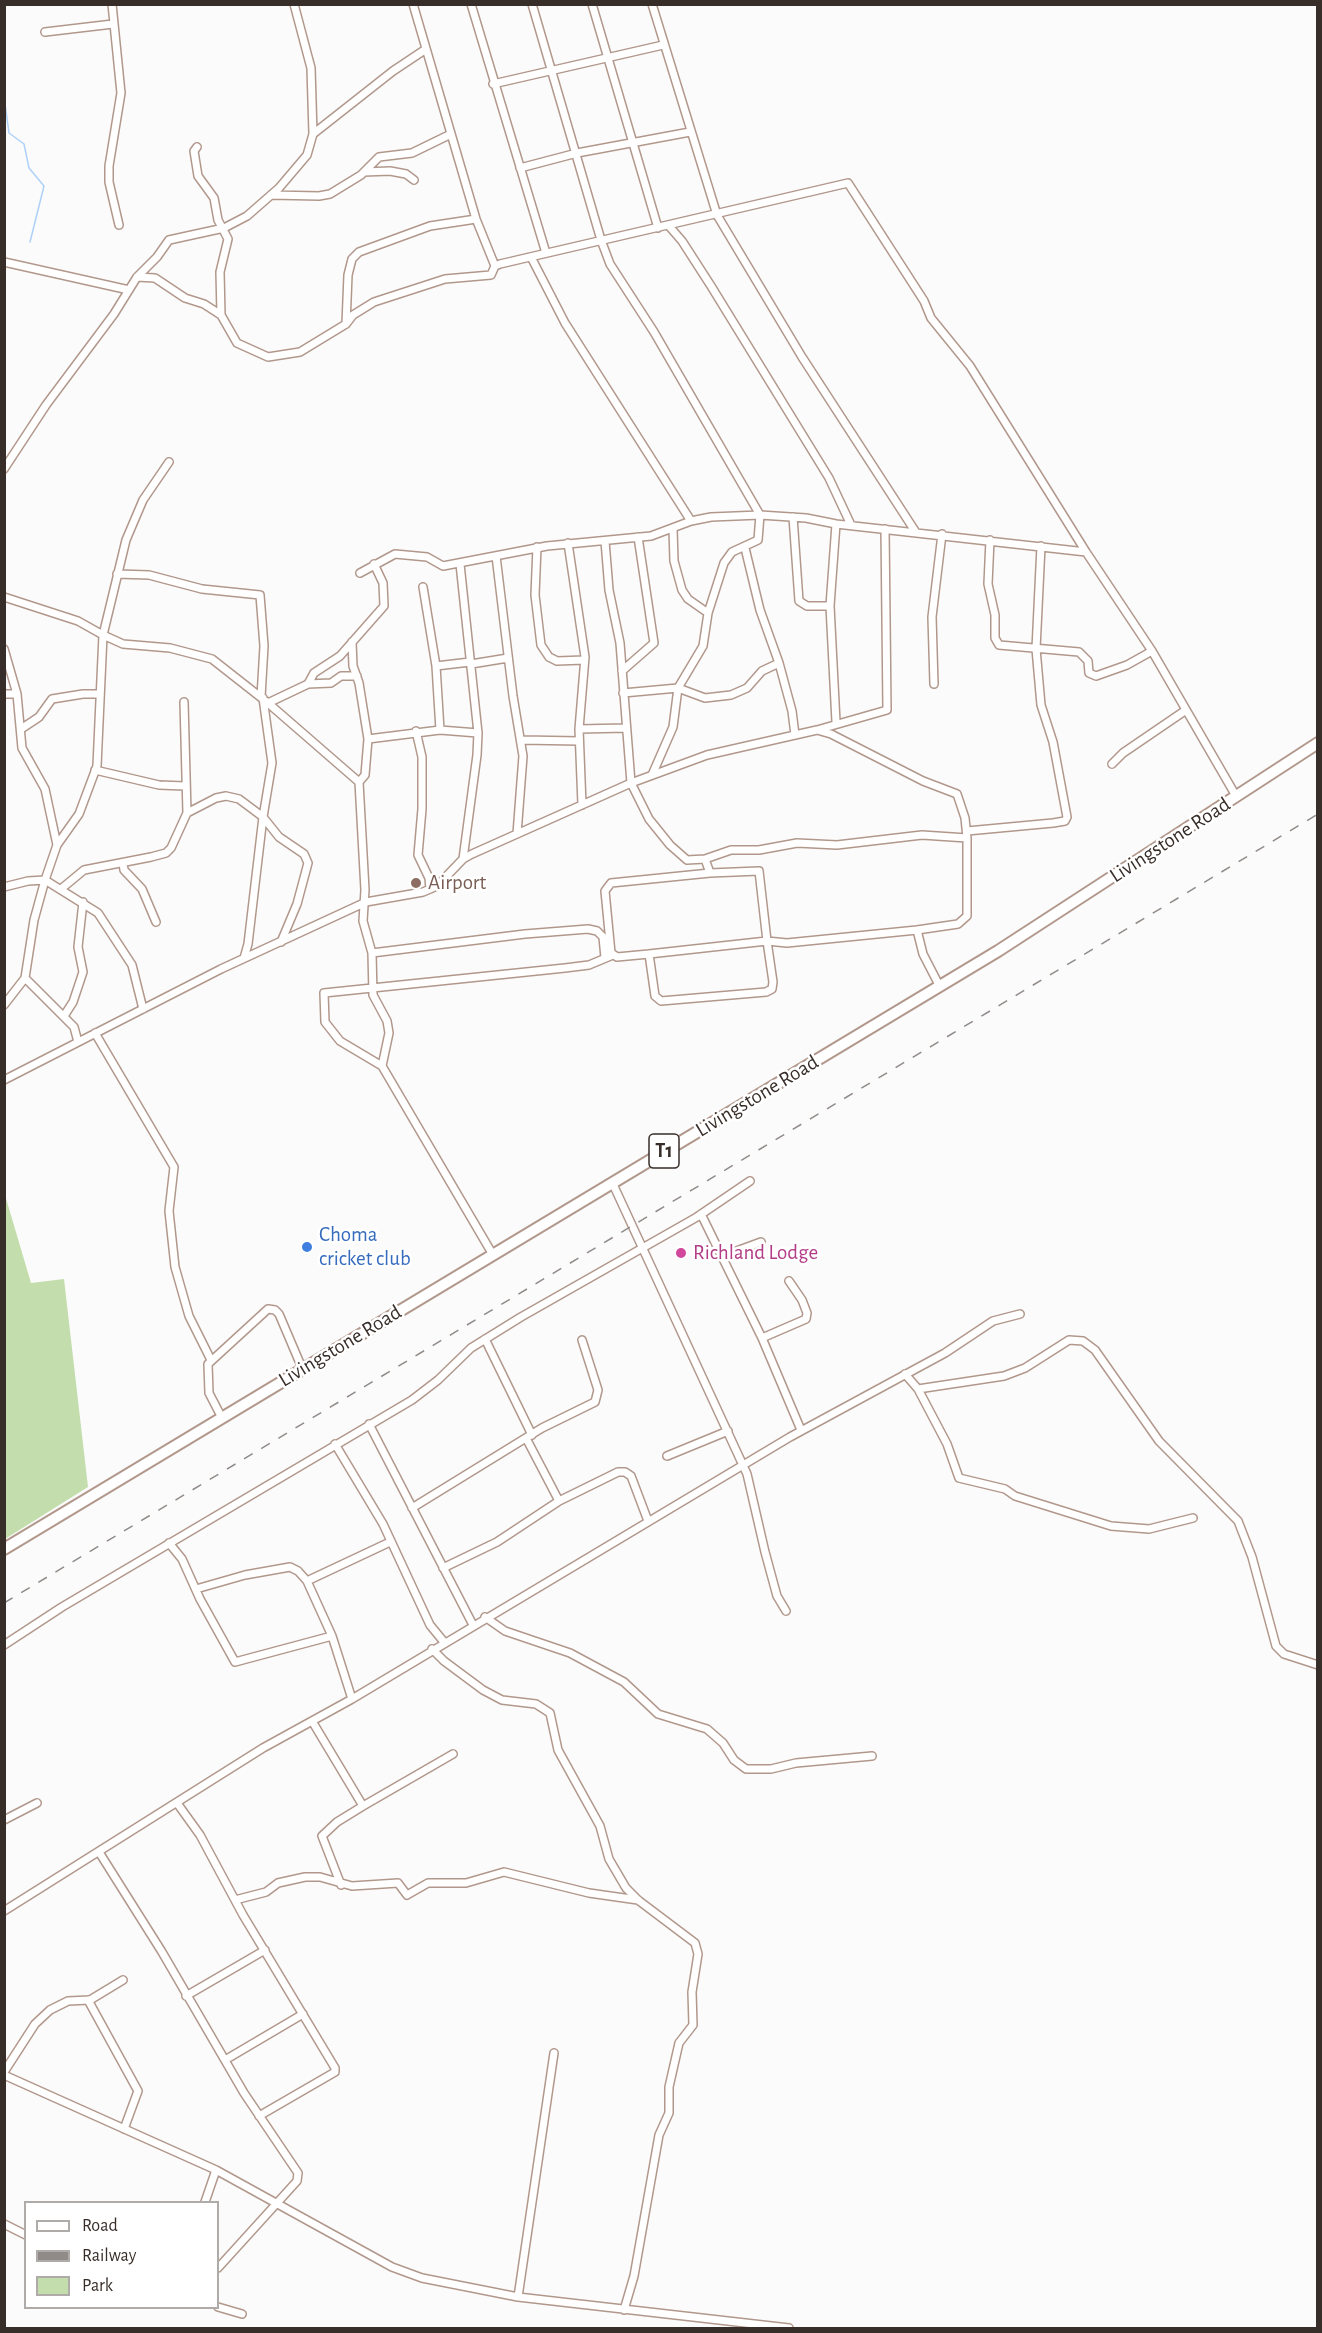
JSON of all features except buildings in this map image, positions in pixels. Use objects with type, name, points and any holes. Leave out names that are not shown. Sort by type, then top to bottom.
[{"type":"highway","name":"Livingstone Road","points":[[4,1549],[940,987],[1317,743]]},
{"type":"street","points":[[112,4],[121,93],[109,166],[109,182],[119,225]]},
{"type":"street","points":[[4,469],[46,405],[137,278],[169,240],[224,228],[247,216],[271,195],[307,155],[313,134],[311,68],[294,4]]},
{"type":"street","points":[[137,278],[155,278],[185,298],[204,304],[221,315],[237,343],[267,357],[300,352],[346,324],[353,315],[374,302],[445,279],[491,275],[495,266],[476,219],[412,4]]},
{"type":"street","points":[[471,4],[493,84],[546,253]]},
{"type":"street","points":[[532,4],[601,240],[618,278],[654,332],[760,514],[759,538],[745,548],[732,552],[724,563],[708,613],[703,646],[678,688],[673,727],[651,776]]},
{"type":"street","points":[[592,4],[658,228]]},
{"type":"street","points":[[652,4],[717,215],[802,357],[915,531]]},
{"type":"street","points":[[45,32],[113,24]]},
{"type":"street","points":[[493,84],[663,45]]},
{"type":"street","points":[[313,134],[393,71],[426,50]]},
{"type":"street","points":[[520,168],[577,153],[690,132]]},
{"type":"street","points":[[271,195],[330,194],[364,172],[379,157],[412,153],[451,135]]},
{"type":"street","points":[[197,147],[194,151],[198,176],[211,192],[218,220],[228,239],[220,272],[221,315]]},
{"type":"street","points":[[364,172],[390,171],[406,174],[414,180]]},
{"type":"street","points":[[495,266],[848,183],[924,301],[931,318],[970,366],[1086,552],[1152,651],[1236,796]]},
{"type":"street","points":[[346,324],[348,275],[354,255],[430,226],[476,219]]},
{"type":"street","points":[[669,226],[682,241],[711,286],[829,478],[851,525]]},
{"type":"street","points":[[531,257],[565,323],[691,522]]},
{"type":"street","points":[[4,262],[129,290]]},
{"type":"street","points":[[4,1005],[25,978],[34,920],[45,880],[57,845],[79,814],[95,770],[99,737],[103,635],[117,574],[136,515],[169,462]]},
{"type":"street","points":[[360,573],[395,554],[427,557],[440,566],[460,564],[537,547],[638,537],[711,517],[760,514],[1086,552]]},
{"type":"street","points":[[793,517],[799,601],[807,606],[830,606]]},
{"type":"street","points":[[836,524],[830,606],[836,722]]},
{"type":"street","points":[[4,1080],[244,958],[366,902],[430,889],[442,882],[463,859],[632,783],[707,755],[817,730],[836,722],[887,710],[885,528]]},
{"type":"street","points":[[673,529],[674,561],[682,590],[688,599],[708,613]]},
{"type":"street","points":[[934,684],[932,617],[942,534]]},
{"type":"street","points":[[622,671],[654,643],[638,537]]},
{"type":"street","points":[[990,540],[988,584],[995,615],[997,643],[1003,646],[1079,652],[1088,661],[1089,673],[1096,676],[1127,665],[1152,651]]},
{"type":"street","points":[[605,541],[609,590],[620,644],[632,783],[649,819],[678,854],[687,860],[705,859],[731,850],[759,850],[797,843],[837,845],[922,835],[967,835],[1065,821],[1067,817],[1053,742],[1041,705],[1036,649],[1041,546]]},
{"type":"street","points":[[568,543],[584,660],[579,729],[582,805]]},
{"type":"street","points":[[537,547],[535,595],[541,645],[549,657],[557,661],[584,660]]},
{"type":"street","points":[[745,548],[764,624],[779,663],[792,711],[795,735]]},
{"type":"street","points":[[496,556],[508,658],[522,740],[524,774],[517,834]]},
{"type":"street","points":[[308,684],[314,673],[340,656],[385,603],[384,583],[374,564]]},
{"type":"street","points":[[460,564],[478,733],[463,859]]},
{"type":"street","points":[[117,574],[149,575],[202,589],[260,595],[264,646],[264,699],[272,763],[263,817],[248,944],[244,958]]},
{"type":"street","points":[[423,587],[436,666],[440,730]]},
{"type":"street","points":[[4,597],[78,621],[123,644],[170,648],[212,659],[264,699],[359,782]]},
{"type":"street","points":[[352,642],[368,739],[364,775],[359,782],[366,902],[363,921],[372,953],[372,990],[376,1004],[387,1022],[389,1033],[382,1066]]},
{"type":"street","points":[[4,650],[17,694],[25,755],[45,789],[57,845]]},
{"type":"street","points":[[436,666],[508,658]]},
{"type":"street","points":[[623,693],[678,688],[705,698],[731,695],[747,688],[762,671],[779,663]]},
{"type":"street","points":[[264,699],[308,684],[331,683],[341,676],[357,676]]},
{"type":"street","points":[[21,729],[39,717],[52,699],[83,693],[99,694]]},
{"type":"street","points":[[4,694],[17,694]]},
{"type":"street","points":[[61,889],[84,870],[166,853],[171,848],[187,813],[184,702]]},
{"type":"street","points":[[1112,764],[1123,753],[1186,710]]},
{"type":"street","points":[[579,729],[626,728]]},
{"type":"street","points":[[493,1255],[382,1066],[340,1041],[325,1022],[324,993],[372,990],[577,967],[613,955],[649,954],[766,941],[787,943],[917,930],[965,921],[967,916],[967,835],[957,794],[923,781],[817,730]]},
{"type":"street","points":[[368,739],[416,731],[478,733]]},
{"type":"street","points":[[416,731],[422,757],[422,809],[418,855],[429,878],[430,889]]},
{"type":"street","points":[[522,740],[579,741]]},
{"type":"street","points":[[95,770],[159,785],[185,786]]},
{"type":"street","points":[[187,813],[226,796],[238,799],[263,817],[279,837],[304,854],[308,863],[297,904],[281,942]]},
{"type":"street","points":[[705,859],[710,873]]},
{"type":"street","points":[[123,862],[124,870],[142,890],[156,922]]},
{"type":"street","points":[[613,955],[606,891],[608,885],[710,873],[759,871],[773,986],[766,992],[661,1001],[655,996],[649,954]]},
{"type":"street","points":[[4,887],[28,880],[45,880],[98,913],[128,958],[140,992],[143,1009]]},
{"type":"street","points":[[64,1016],[73,1002],[83,972],[78,947],[83,902]]},
{"type":"street","points":[[372,953],[525,933],[588,929],[597,932],[603,938],[604,958]]},
{"type":"street","points":[[917,930],[923,954],[940,987]]},
{"type":"street","points":[[25,978],[74,1027],[78,1042]]},
{"type":"street","points":[[95,1033],[174,1167],[169,1211],[175,1267],[189,1316],[211,1360]]},
{"type":"street","points":[[4,1645],[62,1606],[412,1400],[438,1380],[471,1348],[701,1214],[750,1181]]},
{"type":"street","points":[[612,1182],[743,1465],[774,1586],[786,1611]]},
{"type":"street","points":[[701,1214],[762,1338],[801,1430]]},
{"type":"street","points":[[723,1256],[761,1242]]},
{"type":"street","points":[[762,1338],[806,1319],[807,1313],[802,1300],[789,1281]]},
{"type":"street","points":[[222,1418],[209,1393],[207,1370],[211,1360],[265,1312],[272,1309],[279,1314],[302,1368]]},
{"type":"street","points":[[4,1911],[263,1748],[352,1699],[432,1648],[801,1430],[945,1353],[993,1321],[1020,1314]]},
{"type":"street","points":[[485,1340],[559,1501]]},
{"type":"street","points":[[412,1508],[529,1437],[598,1399],[598,1390],[582,1340]]},
{"type":"street","points":[[918,1389],[1004,1376],[1025,1368],[1069,1340],[1083,1341],[1095,1350],[1159,1441],[1238,1521],[1252,1557],[1268,1625],[1276,1646],[1284,1654],[1317,1665]]},
{"type":"street","points":[[904,1374],[918,1389],[946,1444],[959,1478],[1005,1489],[1015,1497],[1111,1526],[1149,1529],[1193,1518]]},
{"type":"street","points":[[369,1424],[473,1625]]},
{"type":"street","points":[[667,1456],[728,1431]]},
{"type":"street","points":[[335,1444],[360,1483],[405,1567],[430,1625],[444,1642]]},
{"type":"street","points":[[443,1568],[497,1542],[559,1501],[612,1474],[625,1472],[634,1481],[648,1521]]},
{"type":"street","points":[[307,1581],[390,1542]]},
{"type":"street","points":[[169,1543],[182,1559],[235,1662],[332,1636]]},
{"type":"street","points":[[196,1588],[290,1567],[298,1571],[307,1581],[332,1636],[352,1699]]},
{"type":"street","points":[[485,1617],[506,1630],[563,1650],[624,1682],[658,1714],[707,1729],[723,1743],[734,1760],[746,1769],[771,1769],[796,1763],[872,1756]]},
{"type":"street","points":[[432,1648],[444,1661],[483,1690],[502,1700],[536,1704],[550,1713],[558,1750],[600,1826],[609,1859],[626,1888],[638,1900],[695,1943],[698,1954],[692,1992],[693,2025],[680,2043],[669,2087],[669,2113],[659,2134],[634,2276],[624,2310]]},
{"type":"street","points":[[312,1721],[363,1806]]},
{"type":"street","points":[[341,1886],[322,1836],[337,1822],[453,1754]]},
{"type":"street","points":[[4,1820],[37,1803]]},
{"type":"street","points":[[177,1803],[200,1835],[235,1900],[336,2070],[259,2116]]},
{"type":"street","points":[[99,1852],[162,1952],[259,2116],[298,2174],[297,2181],[219,2267]]},
{"type":"street","points":[[235,1900],[266,1892],[278,1882],[305,1877],[320,1877],[341,1886],[398,1882],[407,1895],[428,1883],[466,1882],[504,1872],[589,1893],[638,1900]]},
{"type":"street","points":[[186,1996],[266,1950]]},
{"type":"street","points":[[123,1980],[87,2000],[68,2001],[51,2010],[35,2024],[4,2073],[216,2170],[392,2267],[441,2283],[518,2297],[789,2328]]},
{"type":"street","points":[[87,2000],[138,2091],[124,2129]]},
{"type":"street","points":[[225,2060],[303,2014]]},
{"type":"street","points":[[518,2297],[554,2053]]},
{"type":"street","points":[[205,2201],[216,2170]]},
{"type":"street","points":[[4,2224],[24,2234]]},
{"type":"street","points":[[219,2307],[242,2314]]},
{"type":"green space","points":[[5,1195],[31,1283],[64,1279],[88,1487],[5,1539]]},
{"type":"waterway","points":[[4,96],[9,133],[24,144],[29,168],[44,186],[30,242]]},
{"type":"railway","points":[[4,1603],[1318,814]]},
{"type":"place","name":"Airport","points":[[416,883]]},
{"type":"place","name":"Choma cricket club","points":[[307,1247]]},
{"type":"place","name":"Richland Lodge","points":[[681,1253]]}]
